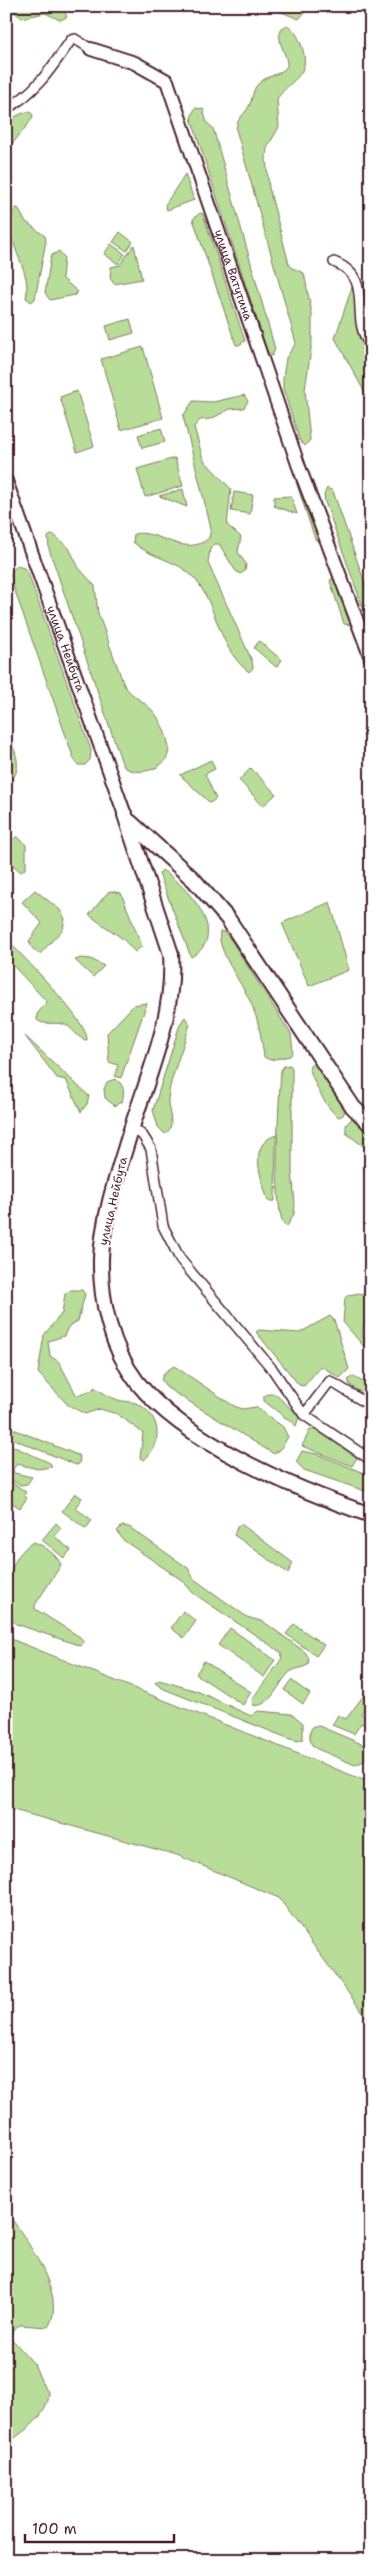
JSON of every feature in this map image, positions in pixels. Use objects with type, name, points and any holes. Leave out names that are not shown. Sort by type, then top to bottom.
[{"type":"main road","name":"улица Нейбута","points":[[125,815],[135,829],[194,880],[228,919],[353,1107],[371,1125]]},
{"type":"main road","name":"улица Нейбута","points":[[125,815],[171,954],[172,970],[167,1012],[116,1183],[101,1257],[101,1280],[106,1314],[116,1348],[126,1365],[152,1398],[211,1442],[281,1480],[371,1515]]},
{"type":"street","name":"улица Ватутина","points":[[6,109],[27,96],[44,79],[71,40],[75,39],[91,49],[135,63],[167,81],[300,467],[371,658]]},
{"type":"street","points":[[334,262],[351,269],[359,282],[363,300],[362,332],[371,346]]},
{"type":"street","name":"улица Нейбута","points":[[6,481],[125,815]]},
{"type":"street","points":[[132,1126],[143,1136],[151,1150],[164,1226],[174,1249],[275,1373],[304,1415],[371,1460]]},
{"type":"street","points":[[304,1415],[330,1381],[371,1406]]},
{"type":"green space","points":[[6,6],[62,6],[67,17],[60,20],[45,13],[22,18]]},
{"type":"green space","points":[[266,6],[303,6],[305,12],[299,19]]},
{"type":"green space","points":[[287,25],[299,38],[304,55],[303,70],[277,99],[279,127],[267,148],[266,159],[269,188],[289,264],[292,268],[304,273],[312,314],[312,342],[305,390],[310,440],[305,446],[300,441],[283,389],[286,358],[296,343],[236,129],[238,121],[250,104],[257,85],[266,78],[282,71],[287,66],[280,33]]},
{"type":"green space","points":[[195,108],[203,109],[207,123],[213,128],[275,349],[272,356],[268,353],[191,118]]},
{"type":"green space","points":[[30,112],[33,115],[32,119],[6,152],[6,121],[23,113]]},
{"type":"green space","points":[[185,174],[194,200],[167,210],[165,205]]},
{"type":"green space","points":[[15,208],[18,208],[25,221],[45,236],[46,241],[35,299],[31,302],[26,298],[27,286],[25,275],[11,233],[11,221]]},
{"type":"green space","points":[[200,213],[203,214],[245,341],[239,345],[236,345],[193,219]]},
{"type":"green space","points":[[120,232],[133,242],[127,251],[113,242]]},
{"type":"green space","points":[[111,244],[125,254],[118,264],[104,254]]},
{"type":"green space","points":[[134,245],[142,279],[114,284],[110,278],[111,267],[120,265]]},
{"type":"green space","points":[[59,251],[64,257],[62,278],[78,292],[75,295],[50,300],[45,293],[51,256]]},
{"type":"green space","points":[[353,284],[360,300],[358,333],[371,352],[371,371],[365,377],[371,389],[371,404],[335,338]]},
{"type":"green space","points":[[130,319],[134,333],[110,340],[106,326]]},
{"type":"green space","points":[[143,347],[163,418],[121,430],[101,359]]},
{"type":"green space","points":[[77,391],[94,446],[77,452],[60,397]]},
{"type":"green space","points":[[244,395],[248,401],[244,408],[230,409],[211,419],[200,420],[194,427],[203,459],[231,489],[227,525],[241,537],[238,552],[246,564],[245,571],[240,574],[235,570],[219,544],[215,544],[210,549],[208,563],[252,661],[253,668],[249,672],[239,663],[224,640],[209,602],[195,579],[181,567],[140,548],[133,542],[134,534],[143,533],[190,545],[200,544],[209,538],[211,528],[183,416],[193,401],[213,402]]},
{"type":"green space","points":[[161,428],[165,442],[142,448],[138,435]]},
{"type":"green space","points":[[175,458],[183,486],[145,497],[137,469]]},
{"type":"green space","points":[[298,478],[321,543],[315,539],[296,482]]},
{"type":"green space","points":[[327,488],[333,491],[371,601],[371,630],[325,502],[324,495]]},
{"type":"green space","points":[[183,489],[187,507],[159,496]]},
{"type":"green space","points":[[234,492],[253,495],[250,514],[231,511]]},
{"type":"green space","points":[[291,496],[297,514],[274,506],[274,497]]},
{"type":"green space","points":[[53,534],[69,548],[79,568],[95,586],[98,613],[124,685],[153,711],[162,726],[169,752],[161,765],[154,769],[137,771],[123,766],[49,549],[48,537]]},
{"type":"green space","points":[[17,566],[24,568],[28,573],[91,750],[90,760],[85,765],[78,765],[74,759],[11,580],[10,572]]},
{"type":"green space","points":[[331,579],[336,579],[353,624],[351,625],[344,624],[330,581]]},
{"type":"green space","points":[[259,641],[282,660],[276,667],[254,648]]},
{"type":"green space","points":[[6,729],[15,752],[17,766],[16,773],[6,786]]},
{"type":"green space","points":[[211,760],[215,769],[205,774],[216,799],[210,803],[180,775]]},
{"type":"green space","points":[[251,768],[276,794],[263,806],[239,780]]},
{"type":"green space","points":[[17,836],[26,845],[26,868],[21,872],[6,859],[6,847]]},
{"type":"green space","points":[[162,870],[183,887],[193,899],[201,911],[206,924],[207,936],[203,948],[191,957],[159,874]]},
{"type":"green space","points":[[35,890],[60,910],[65,919],[63,929],[40,954],[32,948],[29,941],[42,923],[22,902]]},
{"type":"green space","points":[[109,891],[121,893],[142,946],[135,952],[123,939],[89,915]]},
{"type":"green space","points":[[330,902],[349,970],[309,986],[282,923]]},
{"type":"green space","points":[[220,931],[224,932],[231,940],[291,1034],[293,1052],[290,1056],[270,1060],[264,1057],[255,1014],[222,949]]},
{"type":"green space","points":[[6,939],[67,1005],[85,1032],[87,1040],[82,1039],[64,1024],[44,1023],[37,1020],[37,1014],[47,1002],[6,958]]},
{"type":"green space","points":[[81,958],[91,959],[104,966],[93,977],[75,960]]},
{"type":"green space","points":[[147,1003],[121,1078],[115,1076],[118,1065],[109,1062],[107,1033],[134,1005]]},
{"type":"green space","points":[[185,1017],[190,1024],[169,1091],[168,1104],[171,1123],[169,1131],[165,1134],[158,1127],[153,1110],[180,1024]]},
{"type":"green space","points":[[25,1036],[89,1096],[87,1104],[81,1112],[66,1080],[57,1078]]},
{"type":"green space","points":[[313,1063],[318,1065],[346,1108],[343,1115],[339,1117],[334,1114],[321,1095],[309,1067]]},
{"type":"green space","points":[[290,1065],[292,1068],[292,1171],[295,1203],[294,1214],[287,1226],[284,1225],[280,1214],[277,1150],[281,1070],[284,1066]]},
{"type":"green space","points":[[115,1079],[122,1086],[123,1095],[122,1101],[115,1106],[105,1098],[104,1089],[107,1082]]},
{"type":"green space","points":[[354,1116],[371,1129],[371,1152],[346,1133],[346,1125]]},
{"type":"green space","points":[[276,1135],[275,1201],[268,1201],[258,1164],[259,1154],[261,1146]]},
{"type":"green space","points":[[71,1290],[82,1290],[85,1294],[78,1321],[68,1327],[64,1336],[48,1341],[50,1356],[59,1362],[77,1396],[93,1390],[94,1387],[118,1400],[138,1404],[147,1410],[156,1424],[157,1432],[154,1447],[144,1460],[140,1458],[143,1433],[117,1414],[100,1409],[85,1414],[68,1405],[38,1373],[44,1335],[62,1313],[65,1294]]},
{"type":"green space","points":[[359,1293],[371,1299],[364,1324],[363,1336],[371,1347],[371,1355],[343,1322],[345,1298],[348,1295]]},
{"type":"green space","points":[[330,1316],[334,1320],[349,1369],[340,1378],[321,1366],[304,1386],[299,1385],[256,1332],[259,1330],[299,1333]]},
{"type":"green space","points":[[174,1366],[234,1406],[243,1409],[256,1407],[283,1427],[288,1437],[280,1450],[274,1454],[167,1388],[161,1379],[165,1372]]},
{"type":"green space","points":[[353,1376],[371,1387],[371,1400],[350,1385],[348,1380]]},
{"type":"green space","points":[[275,1394],[297,1414],[299,1417],[296,1426],[264,1401],[264,1396]]},
{"type":"green space","points":[[6,1426],[80,1456],[79,1464],[76,1465],[6,1436]]},
{"type":"green space","points":[[310,1430],[320,1430],[358,1456],[352,1466],[302,1446]]},
{"type":"green space","points":[[6,1443],[50,1463],[52,1467],[38,1469],[17,1464],[13,1469],[14,1473],[32,1477],[27,1484],[20,1485],[6,1476]]},
{"type":"green space","points":[[302,1451],[317,1454],[371,1476],[371,1493],[304,1470],[296,1462]]},
{"type":"green space","points":[[6,1478],[26,1492],[24,1495],[27,1498],[20,1508],[6,1499]]},
{"type":"green space","points":[[75,1493],[82,1498],[75,1508],[92,1520],[86,1529],[62,1511]]},
{"type":"green space","points":[[56,1523],[61,1528],[54,1536],[71,1550],[64,1558],[42,1540]]},
{"type":"green space","points":[[241,1524],[293,1563],[288,1573],[234,1535],[237,1527]]},
{"type":"green space","points":[[122,1526],[129,1527],[188,1568],[194,1579],[247,1617],[264,1622],[305,1652],[309,1658],[308,1665],[290,1672],[265,1703],[253,1705],[252,1699],[281,1660],[282,1653],[193,1593],[183,1581],[123,1540],[117,1531]]},
{"type":"green space","points":[[33,1542],[50,1551],[61,1565],[35,1605],[35,1609],[80,1637],[84,1643],[81,1646],[16,1624],[6,1616],[6,1595],[13,1565]]},
{"type":"green space","points":[[183,1611],[196,1621],[184,1638],[171,1628]]},
{"type":"green space","points":[[294,1624],[324,1645],[316,1656],[286,1634]]},
{"type":"green space","points":[[230,1628],[275,1660],[264,1677],[218,1645]]},
{"type":"green space","points":[[6,1637],[371,1783],[371,2024],[279,1898],[177,1855],[6,1808]]},
{"type":"green space","points":[[204,1661],[251,1692],[243,1705],[196,1674]]},
{"type":"green space","points":[[159,1680],[197,1691],[251,1716],[258,1711],[292,1714],[303,1723],[303,1739],[298,1741],[290,1739],[164,1689],[155,1683]]},
{"type":"green space","points":[[291,1680],[310,1694],[303,1704],[284,1690]]},
{"type":"green space","points":[[367,1691],[371,1695],[361,1714],[371,1721],[371,1729],[361,1723],[354,1734],[332,1725],[338,1715],[346,1719]]},
{"type":"green space","points":[[313,1726],[319,1726],[371,1748],[371,1758],[355,1765],[315,1748],[311,1744],[310,1738],[310,1731]]},
{"type":"green space","points":[[6,2211],[42,2267],[53,2300],[53,2314],[48,2327],[20,2325],[13,2329],[11,2338],[34,2364],[43,2385],[49,2393],[48,2402],[40,2416],[6,2445]]}]
